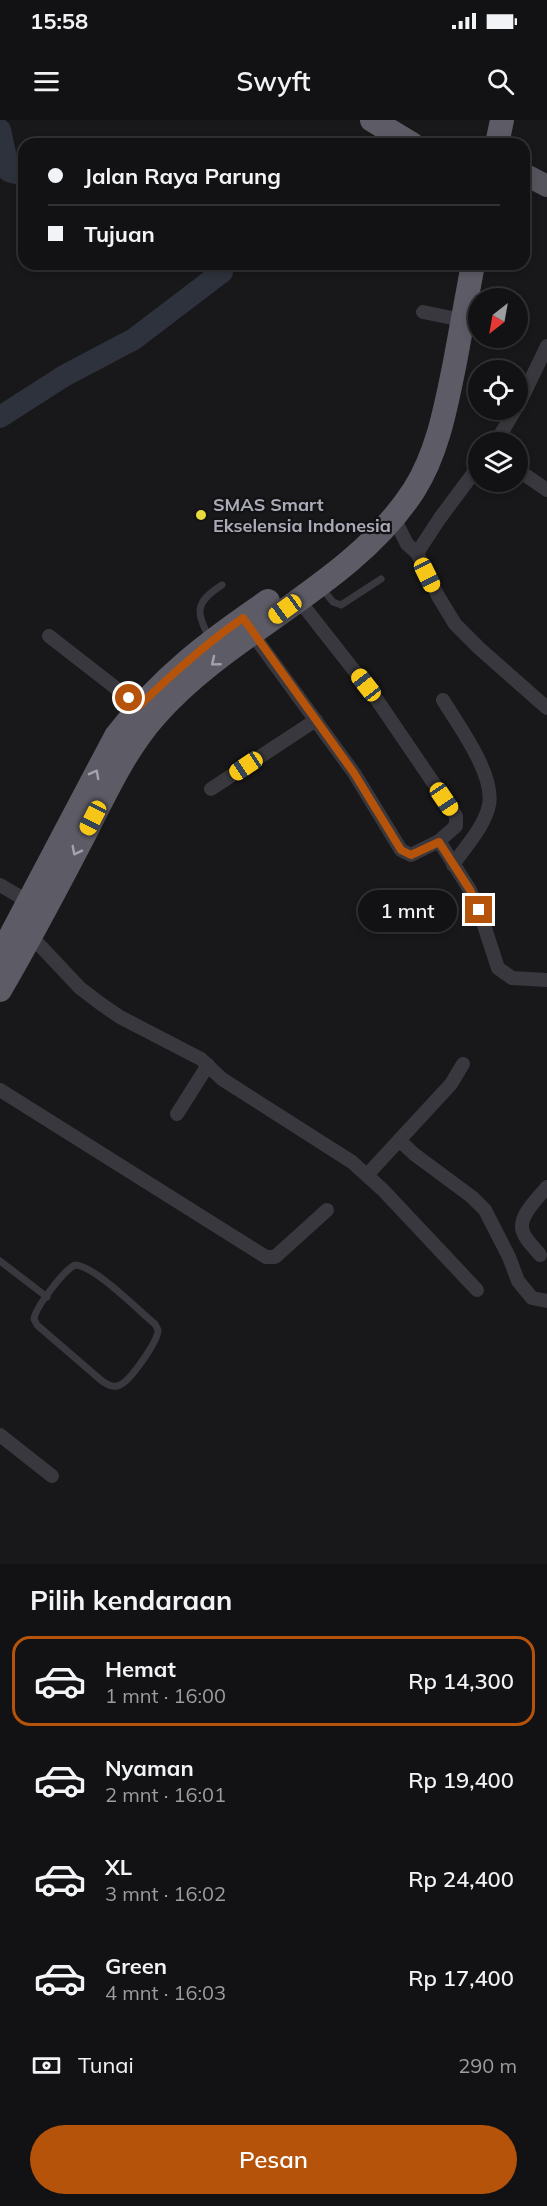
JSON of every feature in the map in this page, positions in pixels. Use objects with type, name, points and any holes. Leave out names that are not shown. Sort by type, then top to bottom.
[{"type":"highway","points":[[372,120],[402,138]]},
{"type":"highway","points":[[486,138],[496,126]]},
{"type":"highway","points":[[0,990],[42,948],[123,759],[155,715],[283,591],[368,523],[403,481],[427,421],[452,318],[461,270]]},
{"type":"highway","points":[[0,956],[116,736],[139,706],[172,673],[211,640],[247,626],[298,599],[319,584],[353,557],[394,518],[415,489],[429,460],[444,416],[472,270]]},
{"type":"main road","points":[[530,177],[547,186]]},
{"type":"street","points":[[423,312],[452,318]]},
{"type":"street","points":[[528,384],[547,346]]},
{"type":"street","points":[[528,477],[547,490]]},
{"type":"street","points":[[412,549],[440,518],[468,480]]},
{"type":"street","points":[[394,518],[455,624],[547,708]]},
{"type":"street","points":[[247,626],[354,773],[401,850],[411,855],[439,842],[456,826],[456,816],[375,697],[298,599]]},
{"type":"street","points":[[49,636],[139,706]]},
{"type":"street","points":[[443,700],[472,748],[490,792],[485,818],[453,865]]},
{"type":"street","points":[[211,789],[316,720]]},
{"type":"street","points":[[439,842],[470,890],[498,968],[512,978],[547,980]]},
{"type":"street","points":[[0,885],[29,902]]},
{"type":"street","points":[[42,948],[80,988],[120,1017],[201,1059],[222,1079],[352,1161],[477,1290]]},
{"type":"street","points":[[367,1175],[451,1084],[463,1064]]},
{"type":"street","points":[[177,1114],[208,1065]]},
{"type":"street","points":[[0,1090],[268,1258],[274,1257],[327,1210]]},
{"type":"street","points":[[399,1140],[486,1210],[509,1257],[517,1280],[532,1298],[547,1301]]},
{"type":"street","points":[[540,1255],[523,1234],[522,1226],[527,1213],[547,1187]]},
{"type":"street","points":[[0,1435],[52,1476]]},
{"type":"lane","points":[[319,584],[333,602],[341,605],[381,579]]},
{"type":"lane","points":[[211,640],[200,620],[199,609],[204,600],[222,585]]},
{"type":"lane","points":[[0,1261],[47,1297]]},
{"type":"lane","points":[[75,1265],[83,1266],[155,1324],[158,1336],[125,1382],[118,1386],[106,1384],[35,1323],[35,1313],[47,1297],[69,1269],[75,1265]]},
{"type":"waterway","points":[[0,130],[9,171],[18,173]]},
{"type":"waterway","points":[[0,417],[64,376],[134,339],[222,270]]},
{"type":"place","name":"SMAS Smart Ekselensia Indonesia","points":[[201,515]]},
{"type":"route","points":[[129,698],[139,706],[172,673],[211,640],[243,618],[251,633],[354,773],[401,850],[411,855],[439,842],[470,890],[479,910]]}]
